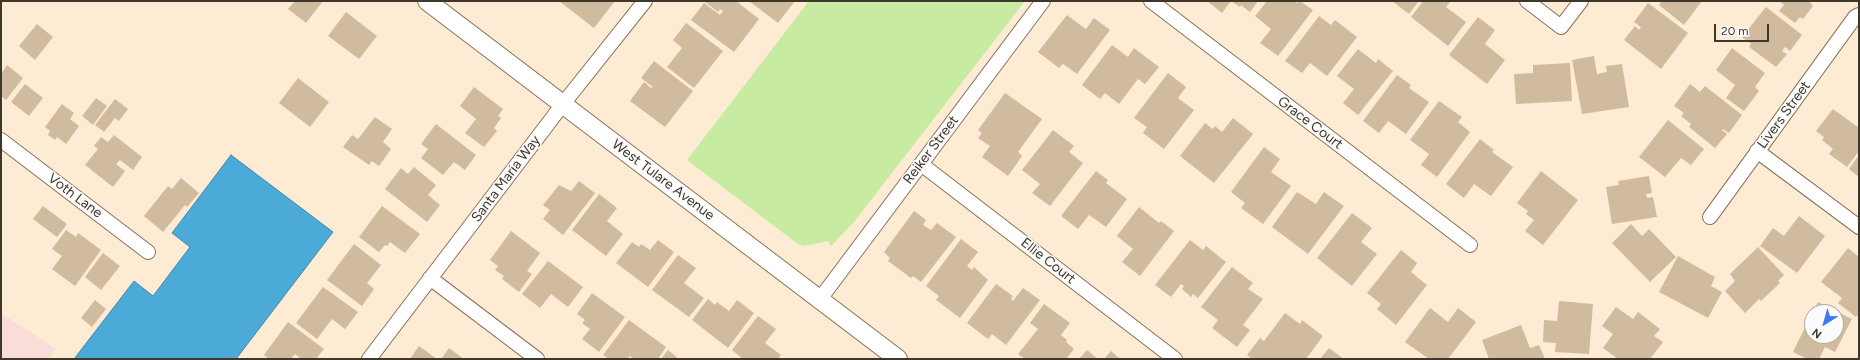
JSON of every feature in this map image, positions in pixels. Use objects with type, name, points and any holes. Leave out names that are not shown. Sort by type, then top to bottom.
[{"type":"street","name":"West Tulare Avenue","points":[[427,1],[898,359]]},
{"type":"street","name":"Santa Maria Way","points":[[369,359],[563,104],[645,1]]},
{"type":"street","name":"Reiker Street","points":[[820,299],[1043,1]]},
{"type":"street","name":"Grace Court","points":[[1151,1],[1470,245]]},
{"type":"street","points":[[1527,1],[1561,27],[1581,1]]},
{"type":"street","name":"Livers Street","points":[[1710,217],[1757,151],[1859,15]]},
{"type":"street","name":"Voth Lane","points":[[1,140],[148,252]]},
{"type":"street","points":[[1757,151],[1859,227]]},
{"type":"street","name":"Ellie Court","points":[[921,164],[1175,359]]},
{"type":"street","points":[[430,278],[537,359]]},
{"type":"shaded area","points":[[1,313],[56,349],[49,359],[1,359]]},
{"type":"green space","points":[[809,1],[1025,1],[854,222],[831,246],[828,241],[803,246],[798,244],[687,160]]},
{"type":"water","points":[[231,155],[333,232],[236,359],[74,359],[134,281],[153,296],[190,247],[172,233]]},
{"type":"building","points":[[295,1],[323,1],[306,23],[288,9]]},
{"type":"building","points":[[559,1],[615,1],[594,28]]},
{"type":"building","points":[[704,1],[736,1],[759,19],[734,52],[691,20],[704,3],[720,15],[723,11],[720,9],[718,12]]},
{"type":"building","points":[[749,1],[795,1],[778,23]]},
{"type":"building","points":[[1207,1],[1231,1],[1222,13]]},
{"type":"building","points":[[1231,1],[1258,1],[1250,12],[1241,5],[1240,7]]},
{"type":"building","points":[[1267,1],[1294,1],[1297,3],[1300,1],[1313,10],[1278,56],[1260,43],[1271,29],[1255,16]]},
{"type":"building","points":[[1392,1],[1419,1],[1409,14]]},
{"type":"building","points":[[1423,1],[1451,1],[1446,7],[1466,22],[1448,46],[1411,17]]},
{"type":"building","points":[[1661,1],[1702,1],[1684,25],[1659,5]]},
{"type":"building","points":[[1779,1],[1809,1],[1813,6],[1803,19],[1800,17],[1795,23],[1779,11],[1784,5]]},
{"type":"building","points":[[1648,3],[1688,33],[1661,69],[1624,40],[1635,26],[1639,30],[1641,27],[1634,22]]},
{"type":"building","points":[[1766,7],[1802,35],[1790,51],[1785,47],[1782,51],[1787,54],[1776,67],[1749,47],[1751,44],[1742,37]]},
{"type":"building","points":[[346,12],[377,36],[359,59],[328,36]]},
{"type":"building","points":[[1067,15],[1086,29],[1094,18],[1110,30],[1077,74],[1063,64],[1059,68],[1038,52]]},
{"type":"building","points":[[1319,16],[1331,25],[1335,20],[1357,37],[1327,76],[1310,63],[1302,73],[1285,61]]},
{"type":"building","points":[[1478,17],[1495,30],[1485,44],[1505,60],[1487,84],[1449,55]]},
{"type":"building","points":[[686,23],[723,51],[694,88],[667,67],[682,48],[673,40]]},
{"type":"building","points":[[37,24],[53,37],[35,60],[19,46]]},
{"type":"building","points":[[1112,45],[1128,57],[1134,48],[1159,67],[1145,84],[1138,79],[1119,104],[1105,93],[1100,99],[1082,85]]},
{"type":"building","points":[[1732,48],[1765,73],[1755,87],[1759,91],[1744,111],[1726,98],[1735,85],[1716,70]]},
{"type":"building","points":[[1358,49],[1376,63],[1378,59],[1393,71],[1358,115],[1343,103],[1354,89],[1337,76]]},
{"type":"building","points":[[1594,56],[1597,74],[1607,72],[1606,66],[1622,64],[1629,107],[1582,114],[1572,60]]},
{"type":"building","points":[[654,61],[693,91],[665,127],[630,101],[644,82],[651,88],[653,87],[641,78]]},
{"type":"building","points":[[1570,63],[1572,101],[1516,104],[1514,74],[1533,73],[1533,65]]},
{"type":"building","points":[[7,65],[23,78],[6,100],[1,96],[1,74]]},
{"type":"building","points":[[1168,73],[1186,87],[1178,98],[1194,110],[1164,149],[1143,133],[1147,127],[1134,118]]},
{"type":"building","points":[[1397,75],[1411,85],[1409,88],[1429,102],[1406,134],[1388,121],[1379,133],[1363,121]]},
{"type":"building","points":[[298,78],[329,102],[310,127],[279,103]]},
{"type":"building","points":[[25,84],[43,98],[29,116],[11,102]]},
{"type":"building","points":[[1690,84],[1700,92],[1705,86],[1742,115],[1729,133],[1723,129],[1722,130],[1727,134],[1715,148],[1689,127],[1691,124],[1681,116],[1684,113],[1674,106]]},
{"type":"building","points":[[474,87],[503,109],[498,116],[501,118],[494,128],[497,131],[484,147],[465,133],[476,119],[460,106]]},
{"type":"building","points":[[1005,93],[1042,119],[1018,152],[1022,156],[1008,176],[982,157],[990,146],[978,138],[982,133],[978,130]]},
{"type":"building","points":[[96,98],[107,106],[93,125],[82,116]]},
{"type":"building","points":[[115,99],[128,109],[119,121],[115,118],[104,132],[95,125]]},
{"type":"building","points":[[1439,101],[1462,117],[1458,122],[1470,132],[1437,177],[1421,165],[1429,154],[1410,140]]},
{"type":"building","points":[[62,104],[74,113],[70,119],[79,126],[66,144],[57,137],[55,140],[48,135],[50,131],[45,127]]},
{"type":"building","points":[[1833,109],[1859,128],[1859,151],[1847,167],[1829,154],[1833,149],[1822,140],[1824,137],[1816,131]]},
{"type":"building","points":[[375,117],[392,129],[383,142],[391,149],[379,166],[372,161],[369,165],[343,147],[352,135],[358,139]]},
{"type":"building","points":[[1233,118],[1253,134],[1214,183],[1180,156],[1205,123],[1213,129],[1215,126],[1222,132]]},
{"type":"building","points":[[1668,120],[1704,149],[1691,165],[1681,158],[1665,177],[1639,157]]},
{"type":"building","points":[[436,124],[476,155],[465,170],[454,162],[443,175],[421,158],[428,149],[421,144]]},
{"type":"building","points":[[1053,130],[1074,146],[1069,152],[1083,163],[1050,206],[1032,193],[1040,184],[1022,170]]},
{"type":"building","points":[[114,135],[142,157],[133,170],[120,160],[116,164],[125,171],[113,187],[85,165],[98,149],[94,146],[101,137],[108,142]]},
{"type":"building","points":[[1480,139],[1494,150],[1492,152],[1513,167],[1491,196],[1474,184],[1464,198],[1446,184]]},
{"type":"building","points":[[1264,147],[1280,159],[1271,172],[1291,186],[1263,224],[1241,208],[1245,203],[1231,192]]},
{"type":"building","points":[[1859,155],[1859,177],[1849,169]]},
{"type":"building","points":[[414,167],[436,185],[428,195],[440,205],[427,222],[385,189],[401,168],[408,174]]},
{"type":"building","points":[[1096,171],[1108,180],[1106,183],[1127,199],[1106,227],[1089,215],[1078,229],[1061,216]]},
{"type":"building","points":[[1541,171],[1578,200],[1543,245],[1525,231],[1534,220],[1526,214],[1528,211],[1517,203]]},
{"type":"building","points":[[1649,176],[1652,193],[1646,194],[1647,198],[1653,197],[1657,217],[1612,224],[1606,187],[1619,185],[1618,181]]},
{"type":"building","points":[[181,178],[199,193],[187,207],[185,205],[163,232],[144,216],[168,186],[172,189]]},
{"type":"building","points":[[579,181],[595,193],[563,235],[543,219],[550,210],[543,205],[559,185],[571,191]]},
{"type":"building","points":[[1297,192],[1316,204],[1324,192],[1344,206],[1308,254],[1272,227]]},
{"type":"building","points":[[599,194],[617,208],[607,221],[623,234],[606,256],[572,230]]},
{"type":"building","points":[[43,206],[67,224],[57,237],[33,219]]},
{"type":"building","points":[[382,206],[420,234],[405,253],[390,242],[379,252],[359,237]]},
{"type":"building","points":[[1139,207],[1159,223],[1161,221],[1174,231],[1140,276],[1122,262],[1133,249],[1117,236]]},
{"type":"building","points":[[914,211],[926,220],[923,225],[931,230],[937,223],[956,237],[921,282],[913,276],[911,278],[888,261],[890,258],[884,252]]},
{"type":"building","points":[[1352,213],[1372,228],[1361,242],[1377,254],[1352,286],[1317,258]]},
{"type":"building","points":[[1799,216],[1825,236],[1797,273],[1760,246],[1773,228],[1784,236]]},
{"type":"building","points":[[1631,224],[1642,236],[1649,229],[1676,257],[1650,282],[1612,243]]},
{"type":"building","points":[[66,230],[76,237],[78,233],[101,250],[75,286],[52,269],[62,256],[52,249]]},
{"type":"building","points":[[511,231],[540,253],[527,271],[532,274],[519,292],[502,279],[504,276],[495,270],[498,266],[490,260]]},
{"type":"building","points":[[961,239],[978,252],[967,266],[972,270],[974,267],[988,280],[960,318],[936,300],[939,296],[926,286]]},
{"type":"building","points":[[658,240],[674,252],[648,287],[616,263],[632,242],[639,247],[641,244],[650,250]]},
{"type":"building","points":[[1190,240],[1203,250],[1206,246],[1226,262],[1198,298],[1193,294],[1191,297],[1182,289],[1184,286],[1181,284],[1171,297],[1155,285]]},
{"type":"building","points":[[354,244],[381,265],[367,283],[374,289],[362,306],[327,280]]},
{"type":"building","points":[[1758,247],[1784,275],[1778,281],[1780,283],[1761,301],[1759,299],[1745,313],[1725,291],[1735,281],[1730,274]]},
{"type":"building","points":[[1848,248],[1859,257],[1859,314],[1856,317],[1844,308],[1844,304],[1838,303],[1842,298],[1821,282]]},
{"type":"building","points":[[1401,250],[1417,263],[1411,272],[1427,285],[1396,325],[1377,309],[1381,304],[1367,293]]},
{"type":"building","points":[[103,253],[120,266],[101,290],[85,277]]},
{"type":"building","points":[[678,255],[696,268],[684,283],[704,298],[689,317],[652,290]]},
{"type":"building","points":[[1678,256],[1715,277],[1711,286],[1722,292],[1708,318],[1659,292]]},
{"type":"building","points":[[548,261],[583,287],[568,307],[551,294],[540,308],[522,294]]},
{"type":"building","points":[[1232,267],[1253,283],[1248,289],[1263,299],[1243,325],[1250,330],[1237,347],[1212,328],[1218,320],[1201,307]]},
{"type":"building","points":[[996,284],[1013,296],[1011,299],[1013,301],[1023,288],[1040,300],[1006,345],[992,334],[988,339],[967,323]]},
{"type":"building","points":[[323,287],[358,312],[345,329],[332,319],[317,339],[296,323]]},
{"type":"building","points":[[592,293],[625,317],[599,352],[582,339],[590,329],[582,323],[585,320],[577,314]]},
{"type":"building","points":[[708,299],[715,305],[717,302],[729,311],[737,300],[754,313],[728,348],[692,320]]},
{"type":"building","points":[[95,300],[106,309],[92,327],[81,318]]},
{"type":"building","points":[[1559,301],[1593,304],[1589,354],[1555,352],[1556,343],[1543,342],[1544,320],[1557,321]]},
{"type":"building","points":[[1044,304],[1070,323],[1061,335],[1074,349],[1066,359],[1025,359],[1018,354],[1038,329],[1030,323]]},
{"type":"building","points":[[1616,307],[1633,319],[1638,312],[1660,329],[1654,336],[1663,342],[1650,359],[1618,359],[1603,348],[1613,334],[1602,326]]},
{"type":"building","points":[[1430,308],[1448,322],[1458,308],[1476,322],[1448,359],[1429,359],[1405,342]]},
{"type":"building","points":[[1285,313],[1300,324],[1302,320],[1323,336],[1306,359],[1252,359],[1247,355],[1260,338],[1264,341]]},
{"type":"building","points":[[1844,315],[1852,319],[1844,335]]},
{"type":"building","points":[[758,316],[776,329],[765,343],[781,355],[778,359],[743,359],[732,350]]},
{"type":"building","points":[[629,320],[666,347],[658,359],[634,359],[630,356],[627,359],[609,359],[603,355]]},
{"type":"building","points":[[288,322],[324,349],[316,359],[301,359],[295,354],[291,359],[269,359],[264,355]]},
{"type":"building","points":[[1521,325],[1530,348],[1539,345],[1545,359],[1489,359],[1482,340]]},
{"type":"building","points":[[1804,329],[1804,344],[1839,344],[1835,352],[1825,347],[1819,359],[1807,359],[1793,352]]},
{"type":"building","points":[[419,346],[437,359],[410,359]]},
{"type":"building","points":[[449,348],[464,359],[441,359]]},
{"type":"building","points":[[1329,348],[1344,359],[1320,359]]},
{"type":"building","points":[[668,350],[679,359],[661,359]]},
{"type":"building","points":[[1087,350],[1098,359],[1079,359]]},
{"type":"building","points":[[1111,351],[1120,359],[1104,359]]}]
